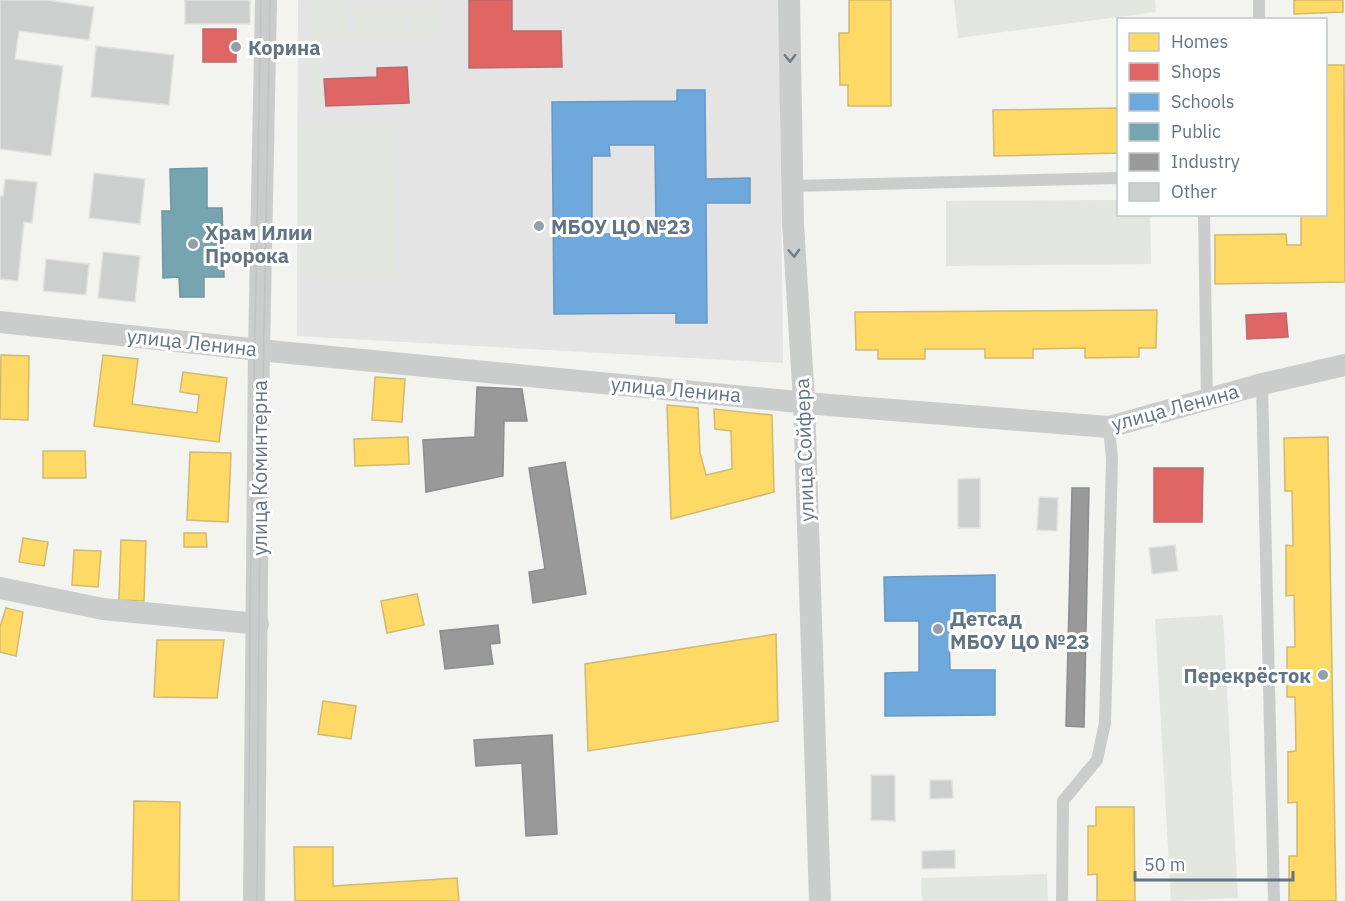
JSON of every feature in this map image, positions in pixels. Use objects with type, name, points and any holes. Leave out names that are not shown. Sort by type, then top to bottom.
[{"type":"street","name":"улица Коминтерна","points":[[254,901],[259,350],[266,0]]},
{"type":"street","name":"улица Сойфера","points":[[789,0],[796,303],[804,401],[820,901]]},
{"type":"street","name":"улица Ленина","points":[[0,322],[259,350],[830,405],[1109,427],[1262,384],[1345,365]]},
{"type":"street","points":[[0,588],[103,609],[258,624]]},
{"type":"lane","points":[[1259,0],[1259,18]]},
{"type":"lane","points":[[792,186],[1117,178]]},
{"type":"lane","points":[[1204,216],[1207,400]]},
{"type":"lane","points":[[1262,384],[1274,901]]},
{"type":"lane","points":[[1062,901],[1063,801],[1097,760],[1105,723],[1112,459],[1109,427]]},
{"type":"shaded area","name":"МБОУ ЦО №23","points":[[298,0],[779,0],[783,363],[297,336]]},
{"type":"shaded area","points":[[311,0],[350,0],[347,40],[322,40],[322,105],[311,104]]},
{"type":"shaded area","points":[[954,0],[1155,0],[1156,12],[958,38]]},
{"type":"shaded area","points":[[355,8],[405,8],[405,39],[356,39]]},
{"type":"shaded area","points":[[411,8],[439,8],[439,38],[412,38]]},
{"type":"shaded area","points":[[398,124],[396,278],[298,274],[298,125]]},
{"type":"shaded area","points":[[1117,200],[1117,216],[1150,216],[1151,264],[946,266],[946,201]]},
{"type":"shaded area","points":[[1223,615],[1238,898],[1171,901],[1155,619]]},
{"type":"shaded area","points":[[1047,874],[1048,901],[922,901],[921,878]]},
{"type":"building: Homes","points":[[849,0],[891,0],[891,106],[848,106],[848,85],[840,85],[839,33],[849,33]]},
{"type":"building: Homes","points":[[1294,0],[1343,0],[1343,12],[1294,14]]},
{"type":"building: Homes","points":[[1327,65],[1344,65],[1345,282],[1215,284],[1215,235],[1286,234],[1287,245],[1301,245],[1301,216],[1327,216]]},
{"type":"building: Homes","points":[[1117,108],[1117,153],[994,156],[993,110]]},
{"type":"building: Homes","points":[[1157,310],[1156,348],[1139,348],[1139,357],[1085,358],[1085,348],[1033,349],[1033,358],[985,358],[985,349],[925,349],[925,359],[878,359],[878,350],[856,350],[855,312]]},
{"type":"building: Homes","points":[[1,355],[29,356],[28,420],[0,419]]},
{"type":"building: Homes","points":[[103,355],[138,359],[132,404],[197,413],[199,395],[180,392],[183,372],[227,378],[219,442],[94,426]]},
{"type":"building: Homes","points":[[375,377],[405,379],[402,422],[372,420]]},
{"type":"building: Homes","points":[[667,405],[698,408],[700,453],[706,475],[732,469],[731,431],[715,429],[714,409],[772,415],[774,492],[671,519]]},
{"type":"building: Homes","points":[[408,437],[409,464],[355,466],[354,439]]},
{"type":"building: Homes","points":[[1328,437],[1336,901],[1289,901],[1289,856],[1297,856],[1297,802],[1288,803],[1288,752],[1296,751],[1295,697],[1287,697],[1287,647],[1295,647],[1294,595],[1286,596],[1286,545],[1293,546],[1292,491],[1285,491],[1284,438]]},
{"type":"building: Homes","points":[[43,451],[85,451],[86,478],[43,478]]},
{"type":"building: Homes","points":[[190,452],[231,453],[228,522],[187,520]]},
{"type":"building: Homes","points":[[184,533],[206,533],[207,547],[184,547]]},
{"type":"building: Homes","points":[[23,538],[48,542],[44,566],[19,562]]},
{"type":"building: Homes","points":[[121,540],[146,541],[144,601],[119,600]]},
{"type":"building: Homes","points":[[74,550],[101,551],[98,587],[72,585]]},
{"type":"building: Homes","points":[[417,594],[424,625],[387,633],[381,601]]},
{"type":"building: Homes","points":[[6,608],[23,612],[16,656],[0,652],[0,627]]},
{"type":"building: Homes","points":[[776,634],[778,721],[588,751],[585,664]]},
{"type":"building: Homes","points":[[157,640],[224,640],[217,698],[154,697]]},
{"type":"building: Homes","points":[[323,701],[356,706],[351,739],[318,734]]},
{"type":"building: Homes","points":[[134,801],[180,802],[179,901],[132,901]]},
{"type":"building: Homes","points":[[1096,807],[1134,807],[1135,901],[1097,901],[1097,874],[1088,875],[1088,826],[1096,826]]},
{"type":"building: Homes","points":[[294,847],[333,847],[333,886],[457,878],[459,901],[295,901]]},
{"type":"building: Shops","points":[[469,0],[512,0],[512,31],[561,31],[562,67],[469,68]]},
{"type":"building: Shops","points":[[203,29],[236,29],[236,62],[203,62]]},
{"type":"building: Shops","points":[[407,67],[409,103],[326,106],[324,79],[377,77],[377,68]]},
{"type":"building: Shops","points":[[1286,313],[1288,337],[1247,339],[1246,315]]},
{"type":"building: Shops","points":[[1154,468],[1203,468],[1202,522],[1154,522]]},
{"type":"building: Schools","points":[[677,90],[705,90],[706,179],[750,178],[750,203],[706,203],[707,323],[676,323],[676,313],[554,314],[552,102],[677,101]],"holes":[[[609,145],[655,145],[656,234],[592,234],[592,156],[610,156]]]},
{"type":"building: Schools","points":[[995,575],[995,622],[949,622],[950,670],[995,670],[995,715],[885,716],[885,673],[919,672],[919,621],[885,621],[884,577]]},
{"type":"building: Public","name":"Храм Илии Пророка","points":[[207,168],[207,208],[222,208],[224,277],[204,277],[204,297],[180,297],[179,277],[163,278],[162,211],[171,211],[170,169]]},
{"type":"building: Industry","points":[[477,387],[522,389],[527,421],[504,421],[503,476],[426,492],[423,440],[475,437]]},
{"type":"building: Industry","points":[[565,462],[586,594],[533,603],[529,572],[545,569],[529,468]]},
{"type":"building: Industry","points":[[1072,488],[1089,488],[1084,727],[1066,726]]},
{"type":"building: Industry","points":[[498,625],[500,643],[490,644],[493,664],[445,669],[440,631]]},
{"type":"building: Industry","points":[[552,735],[557,834],[526,836],[522,763],[476,766],[474,740]]},
{"type":"building: Other","points":[[0,0],[47,0],[94,7],[89,40],[19,31],[15,59],[63,66],[51,156],[0,149]]},
{"type":"building: Other","points":[[185,0],[250,0],[250,24],[185,24]]},
{"type":"building: Other","points":[[96,46],[174,55],[169,105],[91,97]]},
{"type":"building: Other","points":[[94,173],[145,179],[140,224],[89,218]]},
{"type":"building: Other","points":[[5,179],[37,182],[32,223],[24,222],[18,281],[0,279],[0,196],[3,196]]},
{"type":"building: Other","points":[[103,252],[140,256],[135,302],[98,298]]},
{"type":"building: Other","points":[[46,259],[89,264],[86,295],[43,291]]},
{"type":"building: Other","points":[[980,478],[980,528],[958,528],[958,479]]},
{"type":"building: Other","points":[[1039,497],[1058,498],[1057,531],[1037,530]]},
{"type":"building: Other","points":[[1175,545],[1178,571],[1152,574],[1149,548]]},
{"type":"building: Other","points":[[871,775],[895,775],[895,821],[871,820]]},
{"type":"building: Other","points":[[930,780],[952,780],[953,798],[930,799]]},
{"type":"building: Other","points":[[955,850],[955,868],[922,869],[922,851]]},
{"type":"tram line","points":[[249,804],[250,610],[261,0]]},
{"type":"tram line","points":[[257,901],[259,610],[270,0]]},
{"type":"place","name":"Корина","points":[[236,47]]},
{"type":"place","name":"МБОУ ЦО №23","points":[[539,226]]},
{"type":"place","name":"Храм Илии Пророка","points":[[193,244]]},
{"type":"place","name":"Детсад МБОУ ЦО №23","points":[[938,629]]},
{"type":"place","name":"Перекрёсток","points":[[1323,675]]}]
